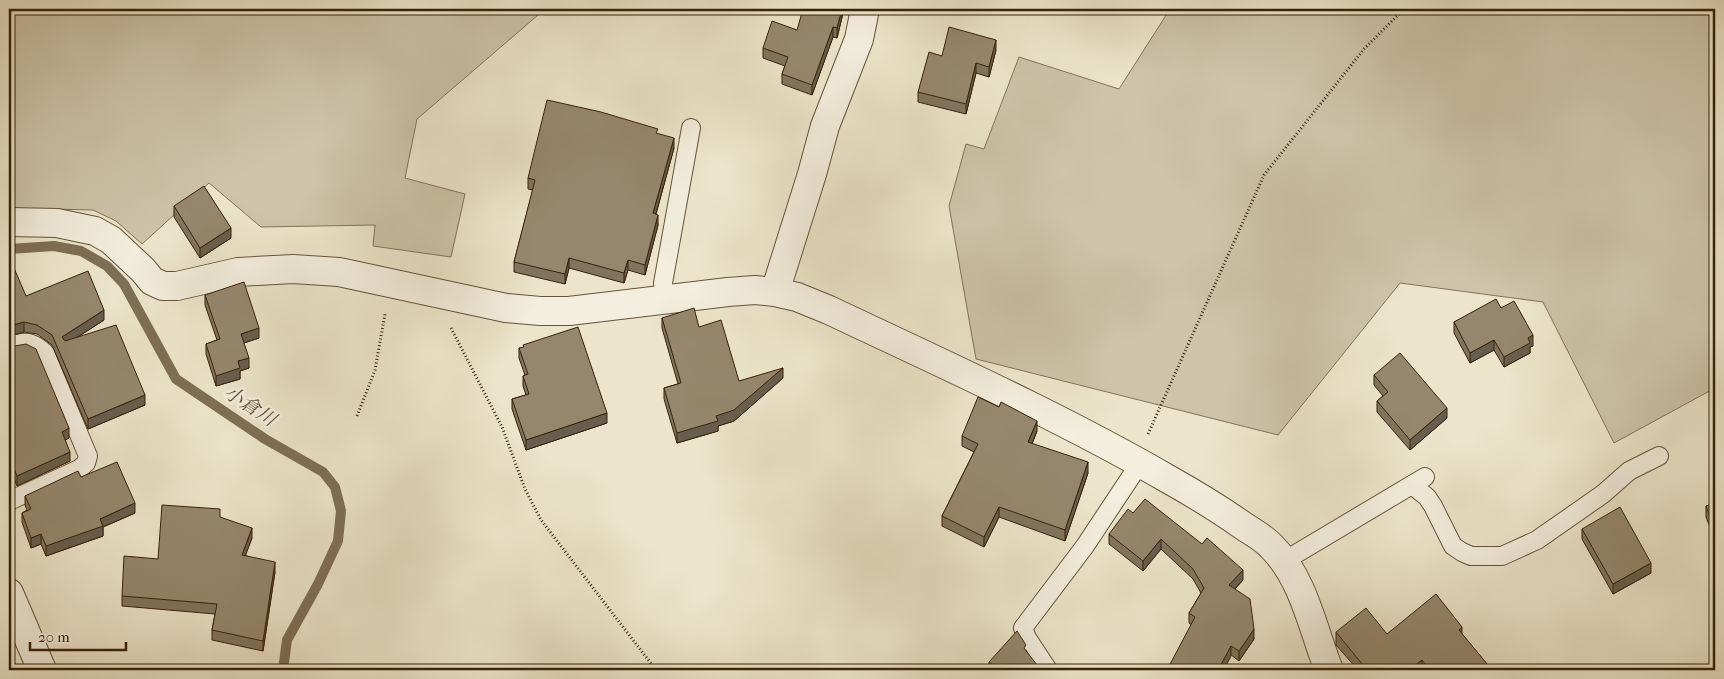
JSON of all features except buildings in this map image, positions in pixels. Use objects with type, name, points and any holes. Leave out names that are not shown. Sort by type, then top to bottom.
[{"type":"street","points":[[774,292],[812,174],[825,126],[856,46],[865,9]]},
{"type":"street","points":[[9,222],[57,223],[95,231],[111,240],[152,281],[164,286],[177,286],[238,272],[285,269],[339,272],[506,308],[540,311],[569,311],[755,290],[797,296],[1037,409],[1143,451],[1209,502],[1272,546],[1284,561],[1299,589],[1328,670]]},
{"type":"street","points":[[9,593],[42,670]]},
{"type":"lane","points":[[665,299],[663,283],[691,128]]},
{"type":"lane","points":[[9,347],[21,342],[36,344],[45,353],[88,456],[86,463],[79,469],[9,501]]},
{"type":"lane","points":[[1048,670],[1027,638],[1023,628],[1086,546],[1143,451]]},
{"type":"lane","points":[[1284,561],[1419,481],[1453,546],[1471,556],[1502,556],[1537,540],[1603,494],[1629,471],[1658,456]]},
{"type":"path","points":[[1143,451],[1264,175],[1364,49],[1404,9]]},
{"type":"path","points":[[357,416],[375,370],[390,282]]},
{"type":"path","points":[[437,293],[442,312],[502,427],[525,489],[541,520],[656,670]]},
{"type":"shaded area","points":[[9,9],[545,9],[417,119],[405,178],[465,194],[451,257],[373,246],[375,225],[261,227],[209,183],[142,244],[116,221],[93,210],[9,208]]},
{"type":"shaded area","points":[[1170,9],[1715,9],[1715,388],[1614,443],[1543,302],[1400,283],[1278,435],[976,359],[949,206],[966,144],[984,149],[1019,57],[1119,89]]},
{"type":"waterway","name":"小倉川","points":[[9,249],[54,246],[81,251],[107,266],[124,284],[176,379],[265,439],[323,472],[335,487],[341,511],[338,541],[318,584],[287,640],[283,670]]}]
